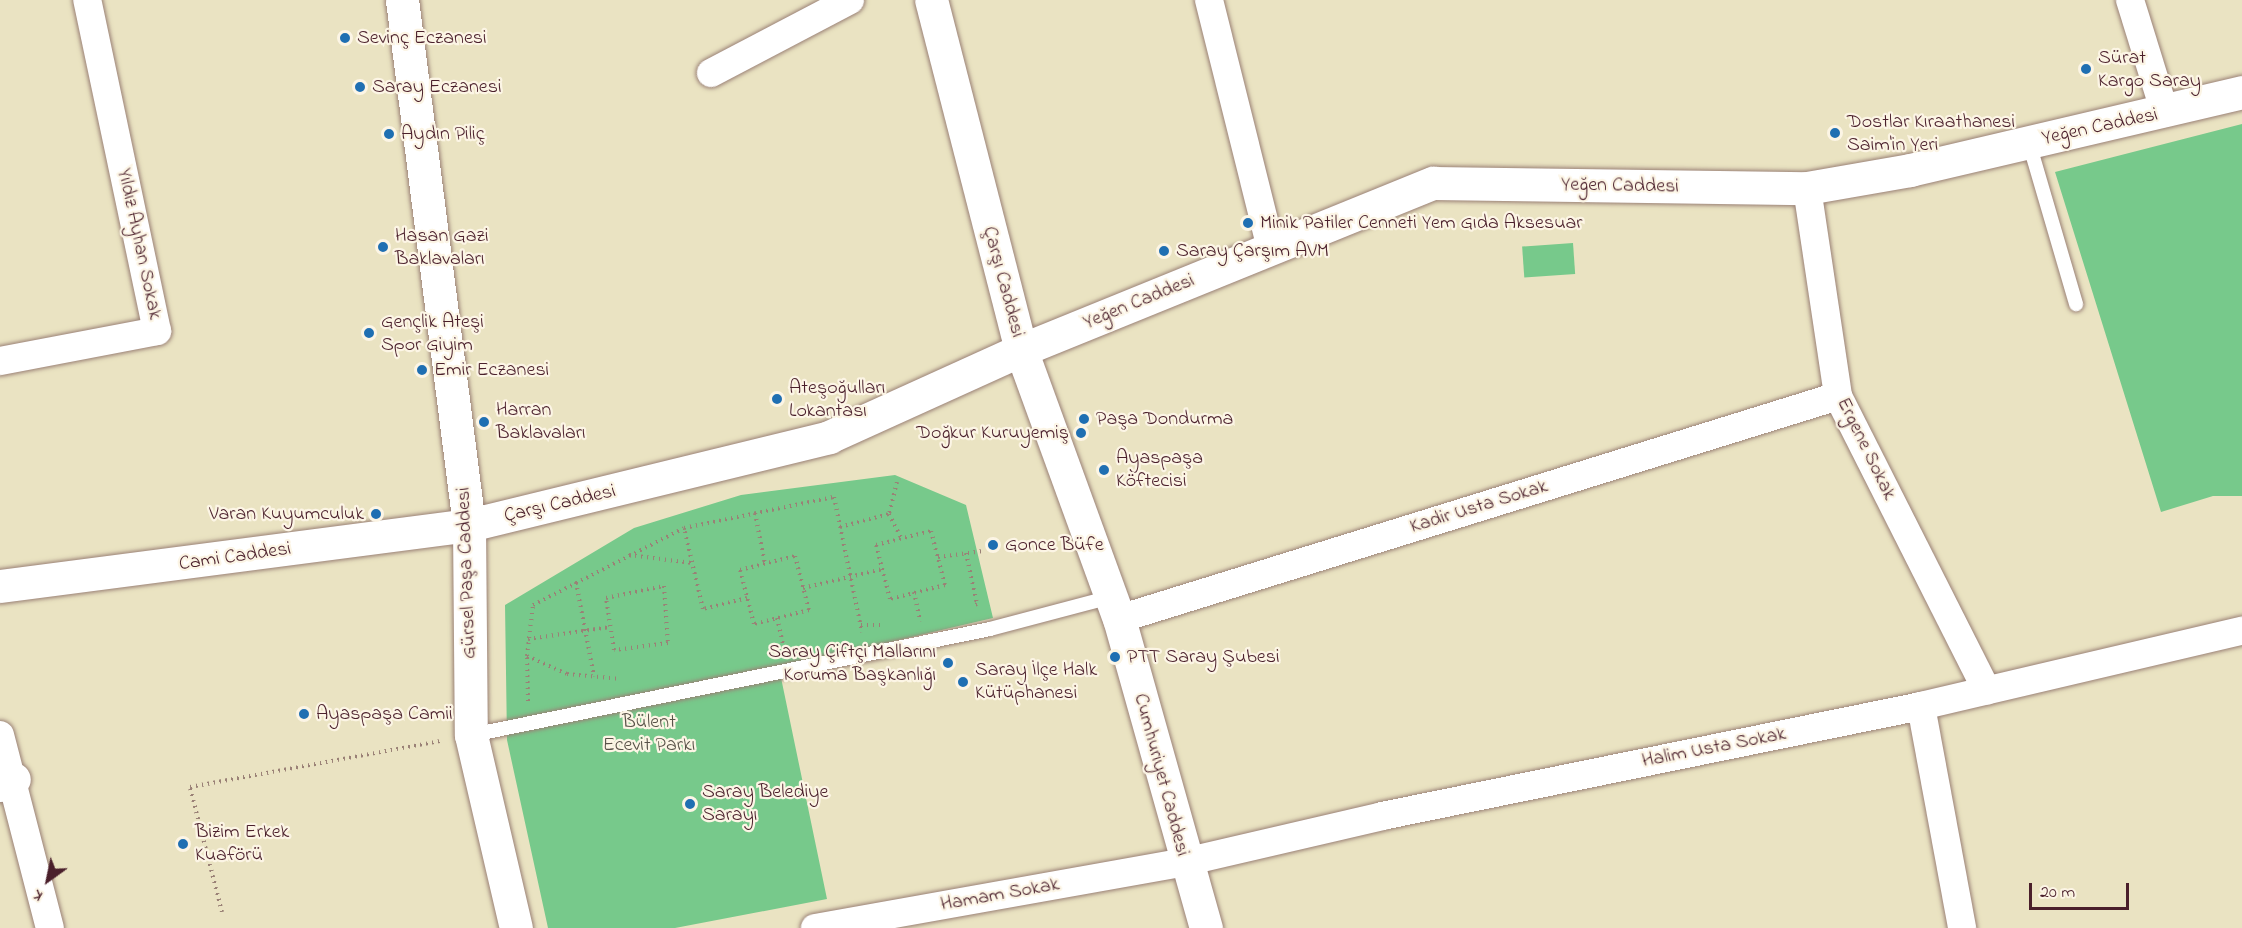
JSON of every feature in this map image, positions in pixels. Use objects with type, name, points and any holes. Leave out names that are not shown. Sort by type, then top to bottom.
[{"type":"main road","name":"Gürsel Paşa Caddesi","points":[[402,0],[469,525],[471,735],[516,928]]},
{"type":"main road","name":"Çarşı Caddesi","points":[[469,525],[549,508],[829,437],[1020,350],[931,0]]},
{"type":"main road","name":"Yeğen Caddesi","points":[[1020,350],[1433,183],[1807,188],[1910,170],[2165,113],[2242,92]]},
{"type":"main road","name":"Cumhuriyet Caddesi","points":[[1020,350],[1115,608],[1185,862],[1206,928]]},
{"type":"main road","name":"Cami Caddesi","points":[[0,586],[469,525]]},
{"type":"street","name":"Yıldız Ayhan Sokak","points":[[0,361],[157,331],[87,0]]},
{"type":"street","points":[[711,74],[850,0]]},
{"type":"street","points":[[1209,0],[1271,248]]},
{"type":"street","points":[[2130,0],[2165,113]]},
{"type":"street","name":"Ergene Sokak","points":[[1807,188],[1838,396],[1987,691]]},
{"type":"street","name":"Kadir Usta Sokak","points":[[1115,608],[1838,396]]},
{"type":"street","name":"Halim Usta Sokak","points":[[1185,862],[1382,816],[1921,706],[2242,631]]},
{"type":"street","points":[[1921,706],[1962,928]]},
{"type":"street","points":[[0,735],[7,782],[50,928]]},
{"type":"street","name":"Hamam Sokak","points":[[815,928],[1185,862]]},
{"type":"lane","points":[[2029,142],[2076,304]]},
{"type":"lane","points":[[471,735],[990,629],[1115,608]]},
{"type":"path","points":[[897,482],[889,514],[901,538]]},
{"type":"path","points":[[528,725],[527,656],[533,605],[684,528],[834,497],[863,636]]},
{"type":"path","points":[[755,513],[765,564]]},
{"type":"path","points":[[840,527],[889,514]]},
{"type":"path","points":[[684,528],[703,609],[747,598]]},
{"type":"path","points":[[932,531],[945,585],[890,598],[876,545],[901,538],[932,531]]},
{"type":"path","points":[[938,557],[984,551]]},
{"type":"path","points":[[966,553],[977,604],[966,608]]},
{"type":"path","points":[[628,555],[692,563]]},
{"type":"path","points":[[795,556],[809,610],[754,624],[740,570],[765,564],[795,556]]},
{"type":"path","points":[[803,588],[882,569]]},
{"type":"path","points":[[576,582],[594,676]]},
{"type":"path","points":[[664,586],[668,643],[614,650],[611,627],[606,598],[664,586]]},
{"type":"path","points":[[914,592],[921,624]]},
{"type":"path","points":[[911,624],[921,624],[932,620]]},
{"type":"path","points":[[861,625],[891,625]]},
{"type":"path","points":[[528,639],[611,627]]},
{"type":"path","points":[[527,656],[567,674],[630,679]]},
{"type":"path","points":[[222,912],[190,787],[471,735]]},
{"type":"green space","points":[[2242,124],[2242,496],[2213,496],[2161,512],[2055,172]]},
{"type":"green space","points":[[1573,243],[1575,274],[1524,277],[1522,247]]},
{"type":"green space","name":"Bülent Ecevit Parkı","points":[[895,475],[966,505],[993,618],[779,668],[827,899],[675,928],[548,928],[507,740],[505,605],[634,528],[741,495]]},
{"type":"place","name":"Sevinç Eczanesi","points":[[345,38]]},
{"type":"place","name":"Sürat Kargo Saray","points":[[2086,69]]},
{"type":"place","name":"Saray Eczanesi","points":[[360,87]]},
{"type":"place","name":"Dostlar Kıraathanesi Saim'in Yeri","points":[[1835,133]]},
{"type":"place","name":"Aydın Piliç","points":[[389,134]]},
{"type":"place","name":"Minik Patiler Cenneti Yem Gıda Aksesuar","points":[[1248,223]]},
{"type":"place","name":"Hasan Gazi Baklavaları","points":[[383,247]]},
{"type":"place","name":"Saray Çarşım AVM","points":[[1164,251]]},
{"type":"place","name":"Gençlik Ateşi Spor Giyim","points":[[369,333]]},
{"type":"place","name":"Emir Eczanesi","points":[[422,370]]},
{"type":"place","name":"Ateşoğulları Lokantası","points":[[777,399]]},
{"type":"place","name":"Paşa Dondurma","points":[[1084,419]]},
{"type":"place","name":"Harran Baklavaları","points":[[484,422]]},
{"type":"place","name":"Doğkur Kuruyemiş","points":[[1081,433]]},
{"type":"place","name":"Ayaspaşa Köftecisi","points":[[1104,470]]},
{"type":"place","name":"Varan Kuyumculuk","points":[[376,514]]},
{"type":"place","name":"Gonce Büfe","points":[[993,545]]},
{"type":"place","name":"PTT Saray Şubesi","points":[[1115,657]]},
{"type":"place","name":"Saray Çiftçi Mallarını Koruma Başkanlığı","points":[[948,663]]},
{"type":"place","name":"Saray İlçe Halk Kütüphanesi","points":[[963,682]]},
{"type":"place","name":"Ayaspaşa Camii","points":[[304,714]]},
{"type":"place","name":"Saray Belediye Sarayı","points":[[690,804]]},
{"type":"place","name":"Bizim Erkek Kuaförü","points":[[183,844]]}]
